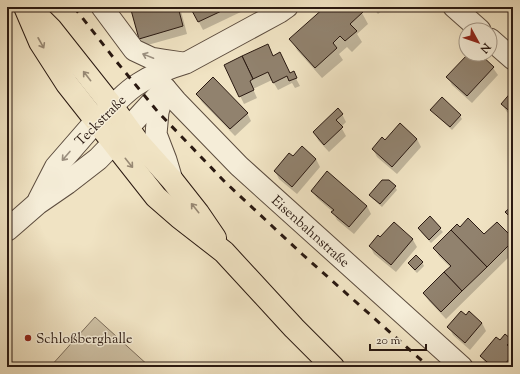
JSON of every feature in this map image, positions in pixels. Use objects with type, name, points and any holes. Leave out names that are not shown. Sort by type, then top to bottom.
[{"type":"main road","points":[[25,7],[40,42],[67,84],[156,197],[224,252]]},
{"type":"main road","points":[[29,7],[51,29],[112,106],[138,142],[172,180],[198,213],[224,252],[294,328],[333,367]]},
{"type":"street","points":[[102,7],[134,50],[152,58],[186,63]]},
{"type":"street","name":"Teckstraße","points":[[38,203],[56,167],[96,121],[136,85],[154,74],[186,63],[287,7]]},
{"type":"street","points":[[454,7],[471,22]]},
{"type":"street","points":[[498,46],[513,59]]},
{"type":"street","name":"Teckstraße","points":[[7,230],[38,203],[98,159],[114,144],[186,63]]},
{"type":"street","points":[[165,88],[158,112],[156,134],[172,180]]},
{"type":"street","name":"Eisenbahnstraße","points":[[165,88],[239,166],[462,367]]},
{"type":"shaded area","points":[[95,317],[150,367],[50,367]]},
{"type":"building","points":[[141,7],[153,7],[153,9],[161,7],[178,7],[183,26],[139,39],[131,10]]},
{"type":"building","points":[[190,7],[230,7],[198,22]]},
{"type":"building","points":[[325,7],[358,7],[363,12],[350,24],[357,31],[345,41],[340,36],[333,43],[337,48],[315,68],[289,39]]},
{"type":"building","points":[[268,44],[273,56],[280,52],[290,73],[294,71],[297,78],[289,81],[287,76],[273,83],[268,72],[253,79],[242,56]]},
{"type":"building","points":[[242,56],[253,79],[250,81],[254,90],[239,97],[224,65]]},
{"type":"building","points":[[460,62],[489,62],[494,67],[467,96],[446,77]]},
{"type":"building","points":[[213,77],[248,113],[230,129],[196,94]]},
{"type":"building","points":[[513,90],[513,114],[501,104]]},
{"type":"building","points":[[442,97],[461,115],[450,127],[430,110]]},
{"type":"building","points":[[338,108],[343,114],[336,120],[343,127],[324,145],[313,132]]},
{"type":"building","points":[[400,123],[417,139],[392,167],[372,149],[382,137],[385,140]]},
{"type":"building","points":[[302,146],[316,159],[292,187],[274,171],[289,153],[293,156]]},
{"type":"building","points":[[327,171],[367,206],[349,227],[331,212],[334,210],[311,191]]},
{"type":"building","points":[[382,180],[389,180],[396,186],[380,204],[369,195]]},
{"type":"building","points":[[513,205],[513,220],[505,212]]},
{"type":"building","points":[[430,216],[441,228],[429,240],[418,228]]},
{"type":"building","points":[[468,218],[484,234],[497,222],[513,238],[513,241],[487,267],[451,230],[457,224],[460,227]]},
{"type":"building","points":[[394,222],[413,239],[391,265],[369,246],[378,235],[380,237]]},
{"type":"building","points":[[451,230],[487,267],[462,291],[444,272],[451,266],[433,248]]},
{"type":"building","points":[[416,255],[423,262],[415,270],[408,263]]},
{"type":"building","points":[[444,272],[462,291],[441,312],[423,293]]},
{"type":"building","points":[[461,311],[466,315],[469,311],[482,323],[465,343],[447,327]]},
{"type":"building","points":[[505,334],[512,340],[507,345],[513,350],[513,355],[502,367],[493,367],[480,356],[496,337],[500,340]]},
{"type":"railway","points":[[74,7],[158,112],[225,182],[302,254],[429,367]]},
{"type":"place","name":"Schloßberghalle","points":[[28,338]]}]
